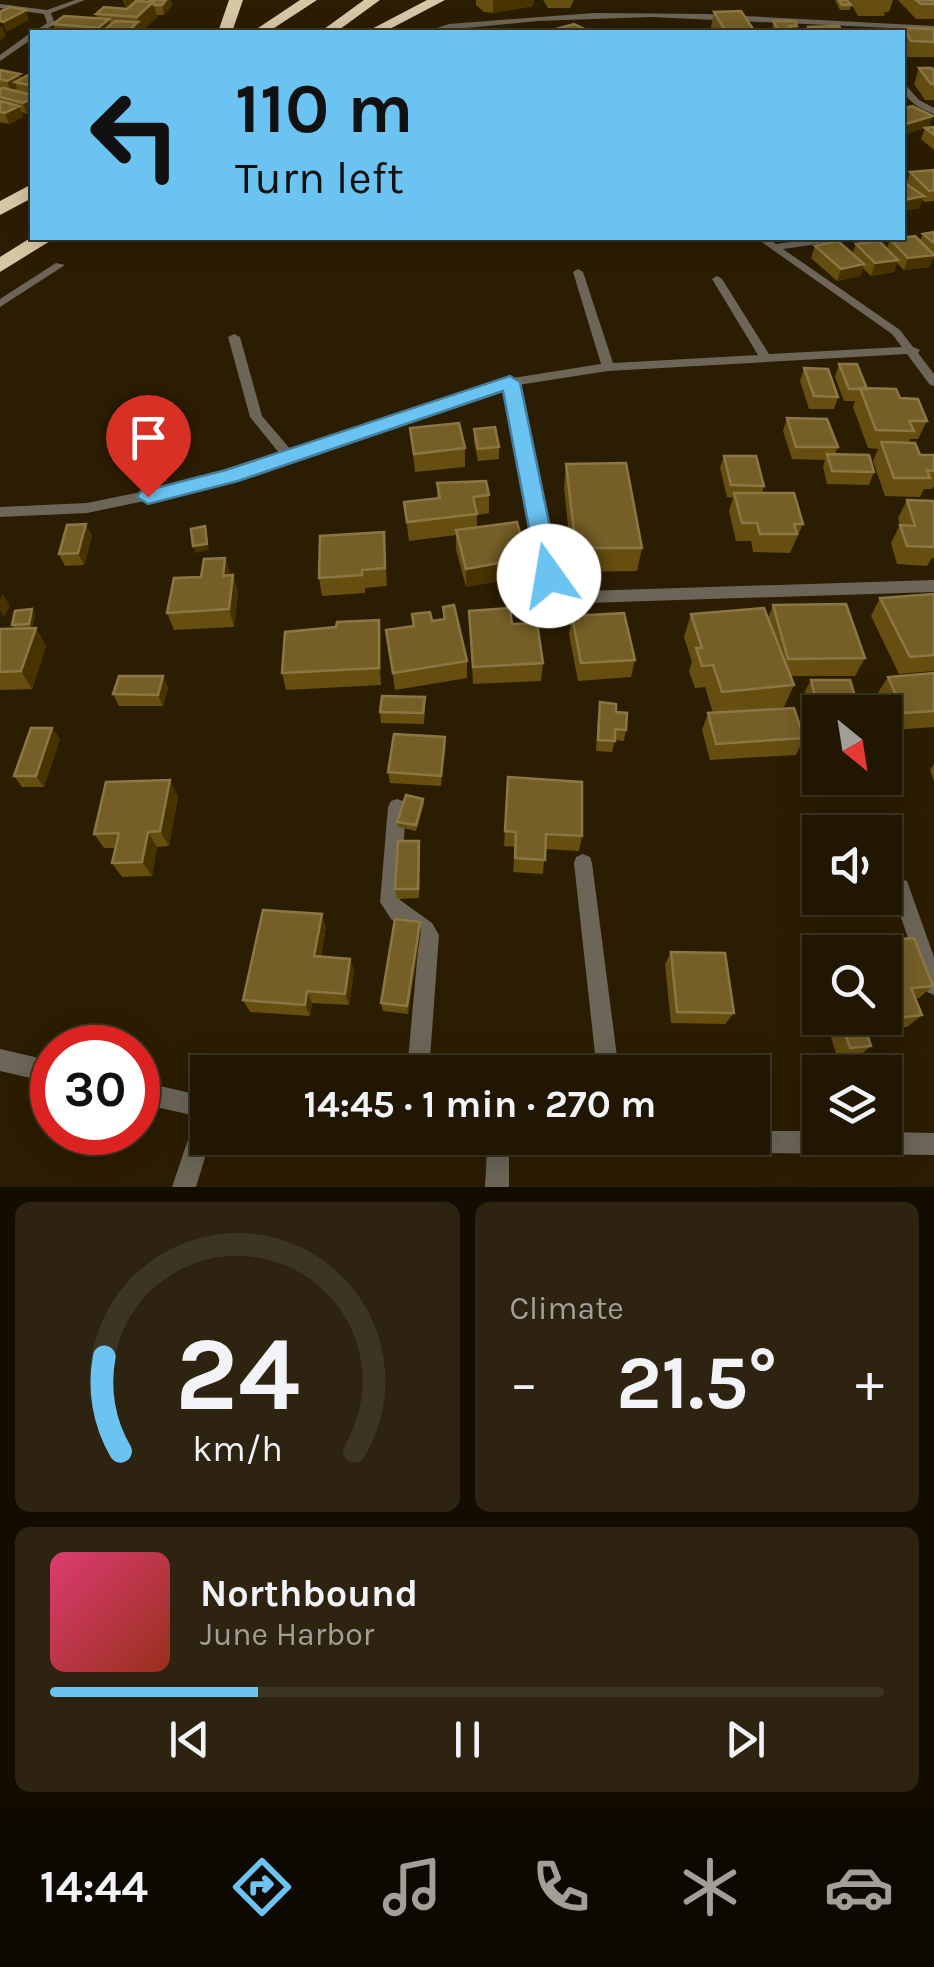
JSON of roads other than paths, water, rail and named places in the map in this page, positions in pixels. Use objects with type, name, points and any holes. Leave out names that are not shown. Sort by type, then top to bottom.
[{"type":"highway","points":[[262,30],[310,0]]},
{"type":"highway","points":[[330,30],[373,0]]},
{"type":"highway","points":[[358,30],[398,0]]},
{"type":"highway","points":[[377,30],[438,0]]},
{"type":"highway","points":[[227,30],[234,1]]},
{"type":"highway","points":[[290,30],[331,2]]},
{"type":"highway","points":[[3,188],[30,171]]},
{"type":"highway","points":[[0,209],[30,191]]},
{"type":"highway","points":[[0,243],[30,224]]},
{"type":"highway","points":[[0,266],[42,240]]},
{"type":"street","points":[[0,6],[48,12],[82,0]]},
{"type":"street","points":[[41,30],[50,24],[48,12]]},
{"type":"street","points":[[435,30],[536,17],[646,16],[934,28]]},
{"type":"street","points":[[0,59],[30,38]]},
{"type":"street","points":[[905,87],[916,102],[934,110]]},
{"type":"street","points":[[764,240],[875,314],[914,350],[934,382]]},
{"type":"street","points":[[775,248],[825,240]]},
{"type":"street","points":[[0,304],[60,265]]},
{"type":"street","points":[[578,272],[608,367]]},
{"type":"street","points":[[717,279],[764,356]]},
{"type":"street","points":[[234,337],[256,417],[289,456]]},
{"type":"street","points":[[0,512],[51,512],[124,502],[202,484],[510,382],[608,367],[914,350]]},
{"type":"street","points":[[510,382],[543,556],[549,576],[570,594],[586,597],[934,586]]},
{"type":"street","points":[[398,807],[390,902],[398,914],[425,928],[429,936],[419,1055]]},
{"type":"street","points":[[584,863],[606,1055]]},
{"type":"street","points":[[902,894],[934,985]]},
{"type":"street","points":[[0,1060],[30,1067]]},
{"type":"street","points":[[160,1098],[190,1105]]},
{"type":"street","points":[[770,1141],[934,1144]]},
{"type":"street","points":[[184,1187],[194,1155]]},
{"type":"street","points":[[497,1187],[498,1155]]}]
